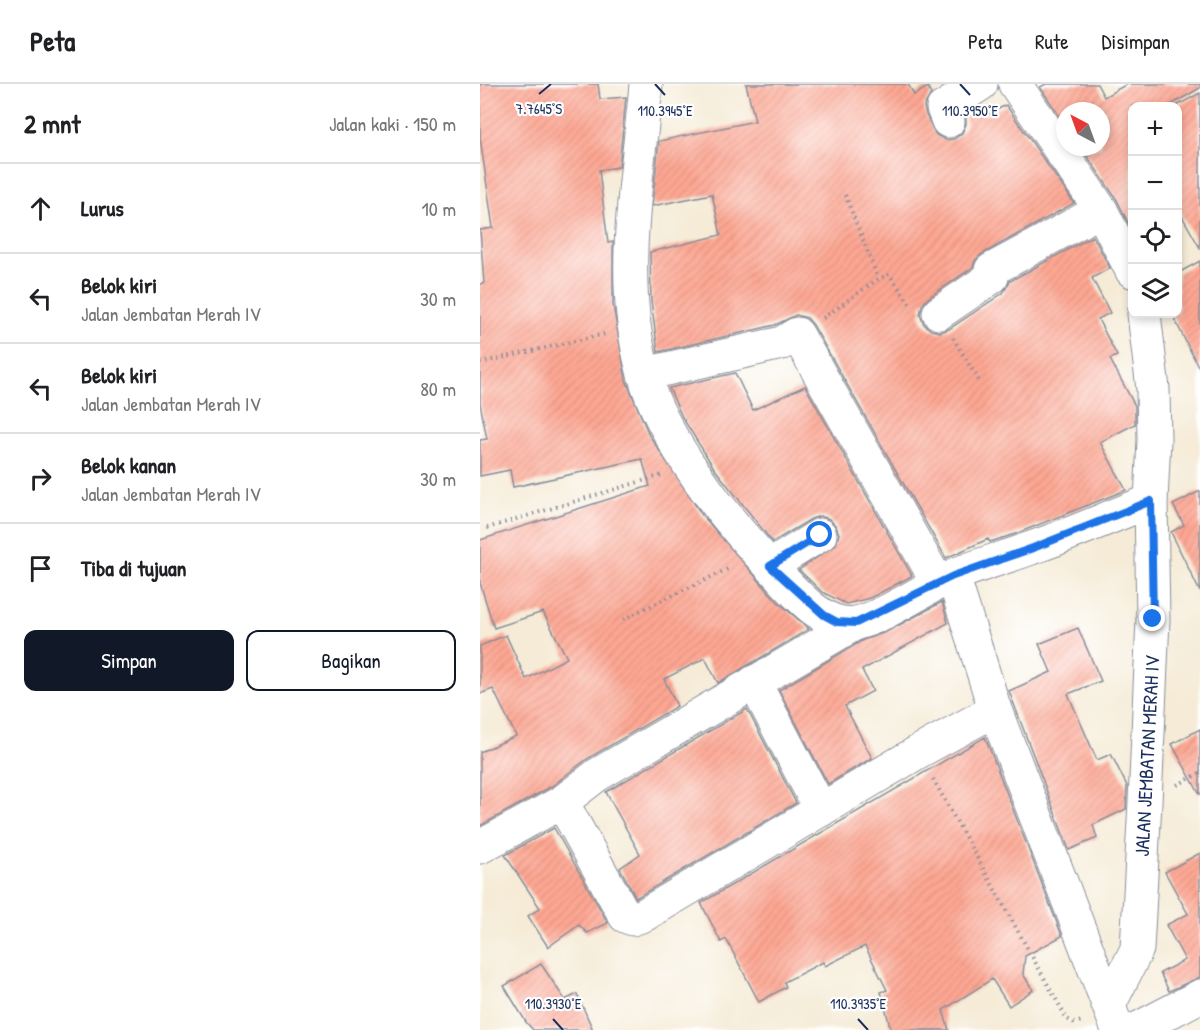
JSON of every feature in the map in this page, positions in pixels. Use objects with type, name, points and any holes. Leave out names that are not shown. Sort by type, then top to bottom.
[{"type":"street","points":[[645,84],[632,204],[632,277],[636,327],[644,374],[668,429],[691,466],[764,560],[824,615],[837,622],[856,623]]},
{"type":"street","points":[[948,121],[944,108],[981,84]]},
{"type":"street","points":[[1015,84],[1101,210],[1128,264]]},
{"type":"street","points":[[939,313],[992,277],[992,270],[1101,210]]},
{"type":"street","name":"JALAN JEMBATAN MERAH IV","points":[[1113,1017],[1137,949],[1153,619],[1151,501],[1154,440],[1153,388],[1144,318]]},
{"type":"street","points":[[644,374],[782,343],[797,334],[945,579],[1113,1017]]},
{"type":"street","points":[[480,847],[562,802],[597,775],[856,623],[945,579],[1033,548],[1151,501]]},
{"type":"street","points":[[764,560],[820,535]]},
{"type":"street","points":[[754,682],[820,810]]},
{"type":"street","points":[[562,802],[618,907],[625,916],[632,919],[644,915],[918,752],[995,710]]},
{"type":"street","points":[[1135,1030],[1200,996]]},
{"type":"path","points":[[845,195],[878,279]]},
{"type":"path","points":[[797,334],[878,279],[889,274],[923,321],[939,313],[979,381]]},
{"type":"path","points":[[480,363],[636,327]]},
{"type":"path","points":[[487,528],[691,466]]},
{"type":"path","points":[[622,619],[764,560]]},
{"type":"path","points":[[918,752],[1066,1019]]},
{"type":"building","points":[[480,84],[598,84],[600,99],[626,97],[619,167],[599,170],[608,243],[613,242],[613,305],[626,380],[649,435],[702,515],[777,601],[809,629],[718,683],[705,658],[664,679],[677,706],[587,759],[552,786],[480,826],[480,752],[516,736],[493,689],[480,694],[480,646],[506,635],[526,679],[567,658],[543,612],[494,628],[480,583],[480,540],[650,486],[642,459],[513,487],[510,470],[480,476],[480,440],[487,439],[480,403],[480,284],[484,283],[480,230],[493,228],[480,137]]},
{"type":"building","points":[[746,84],[908,84],[914,95],[928,87],[931,94],[924,106],[926,115],[936,135],[946,140],[954,139],[962,133],[966,124],[966,116],[973,111],[980,108],[985,116],[1006,105],[1074,203],[982,254],[973,267],[928,298],[922,305],[920,315],[924,324],[931,330],[940,332],[949,329],[1003,293],[1010,281],[1093,236],[1110,268],[1092,278],[1110,313],[1098,319],[1117,356],[1110,359],[1135,406],[1135,424],[1100,442],[1126,490],[1015,534],[990,542],[988,539],[946,558],[807,318],[796,315],[775,325],[658,352],[651,301],[650,252],[721,235],[712,194],[652,206],[659,141],[755,121]]},
{"type":"building","points":[[1046,84],[1097,84],[1104,97],[1127,84],[1200,84],[1200,88],[1176,102],[1128,102],[1128,223],[1117,200],[1087,156],[1110,156],[1110,102],[1056,102],[1056,111],[1040,87]]},
{"type":"building","points":[[1200,93],[1200,248],[1182,216],[1182,103]]},
{"type":"building","points":[[1200,261],[1200,370],[1174,318],[1182,318],[1182,271]]},
{"type":"building","points":[[735,373],[753,410],[805,386],[912,576],[870,598],[846,604],[822,592],[799,570],[836,544],[839,534],[836,526],[829,519],[820,516],[811,519],[773,542],[770,539],[714,468],[682,417],[669,388]]},
{"type":"building","points":[[1200,491],[1200,592],[1171,532],[1184,525],[1173,505]]},
{"type":"building","points":[[942,602],[948,623],[862,670],[873,691],[845,706],[872,758],[828,784],[779,690],[863,640],[886,632]]},
{"type":"building","points":[[1078,628],[1101,681],[1068,694],[1097,760],[1111,754],[1127,786],[1126,809],[1093,825],[1097,838],[1069,850],[1009,691],[1051,672],[1039,644]]},
{"type":"building","points":[[747,709],[796,803],[636,898],[620,868],[640,854],[606,792]]},
{"type":"building","points":[[1200,729],[1200,795],[1172,744]]},
{"type":"building","points":[[985,737],[1062,936],[1025,956],[1023,974],[1033,990],[1009,1006],[992,979],[943,1010],[949,1030],[891,1030],[881,992],[887,990],[865,946],[825,966],[823,962],[784,982],[786,987],[759,1002],[726,939],[721,942],[701,903]]},
{"type":"building","points":[[554,828],[608,923],[587,933],[579,925],[548,947],[528,916],[540,908],[505,855]]},
{"type":"building","points":[[1200,853],[1200,977],[1169,991],[1160,973],[1185,960],[1166,925],[1188,914],[1165,872]]},
{"type":"building","points":[[541,964],[565,1000],[577,994],[593,1030],[533,1030],[526,1022],[504,986]]},
{"type":"route","points":[[820,535],[770,566],[824,615],[837,622],[856,623],[953,576],[1033,548],[1151,501],[1153,619]]}]
